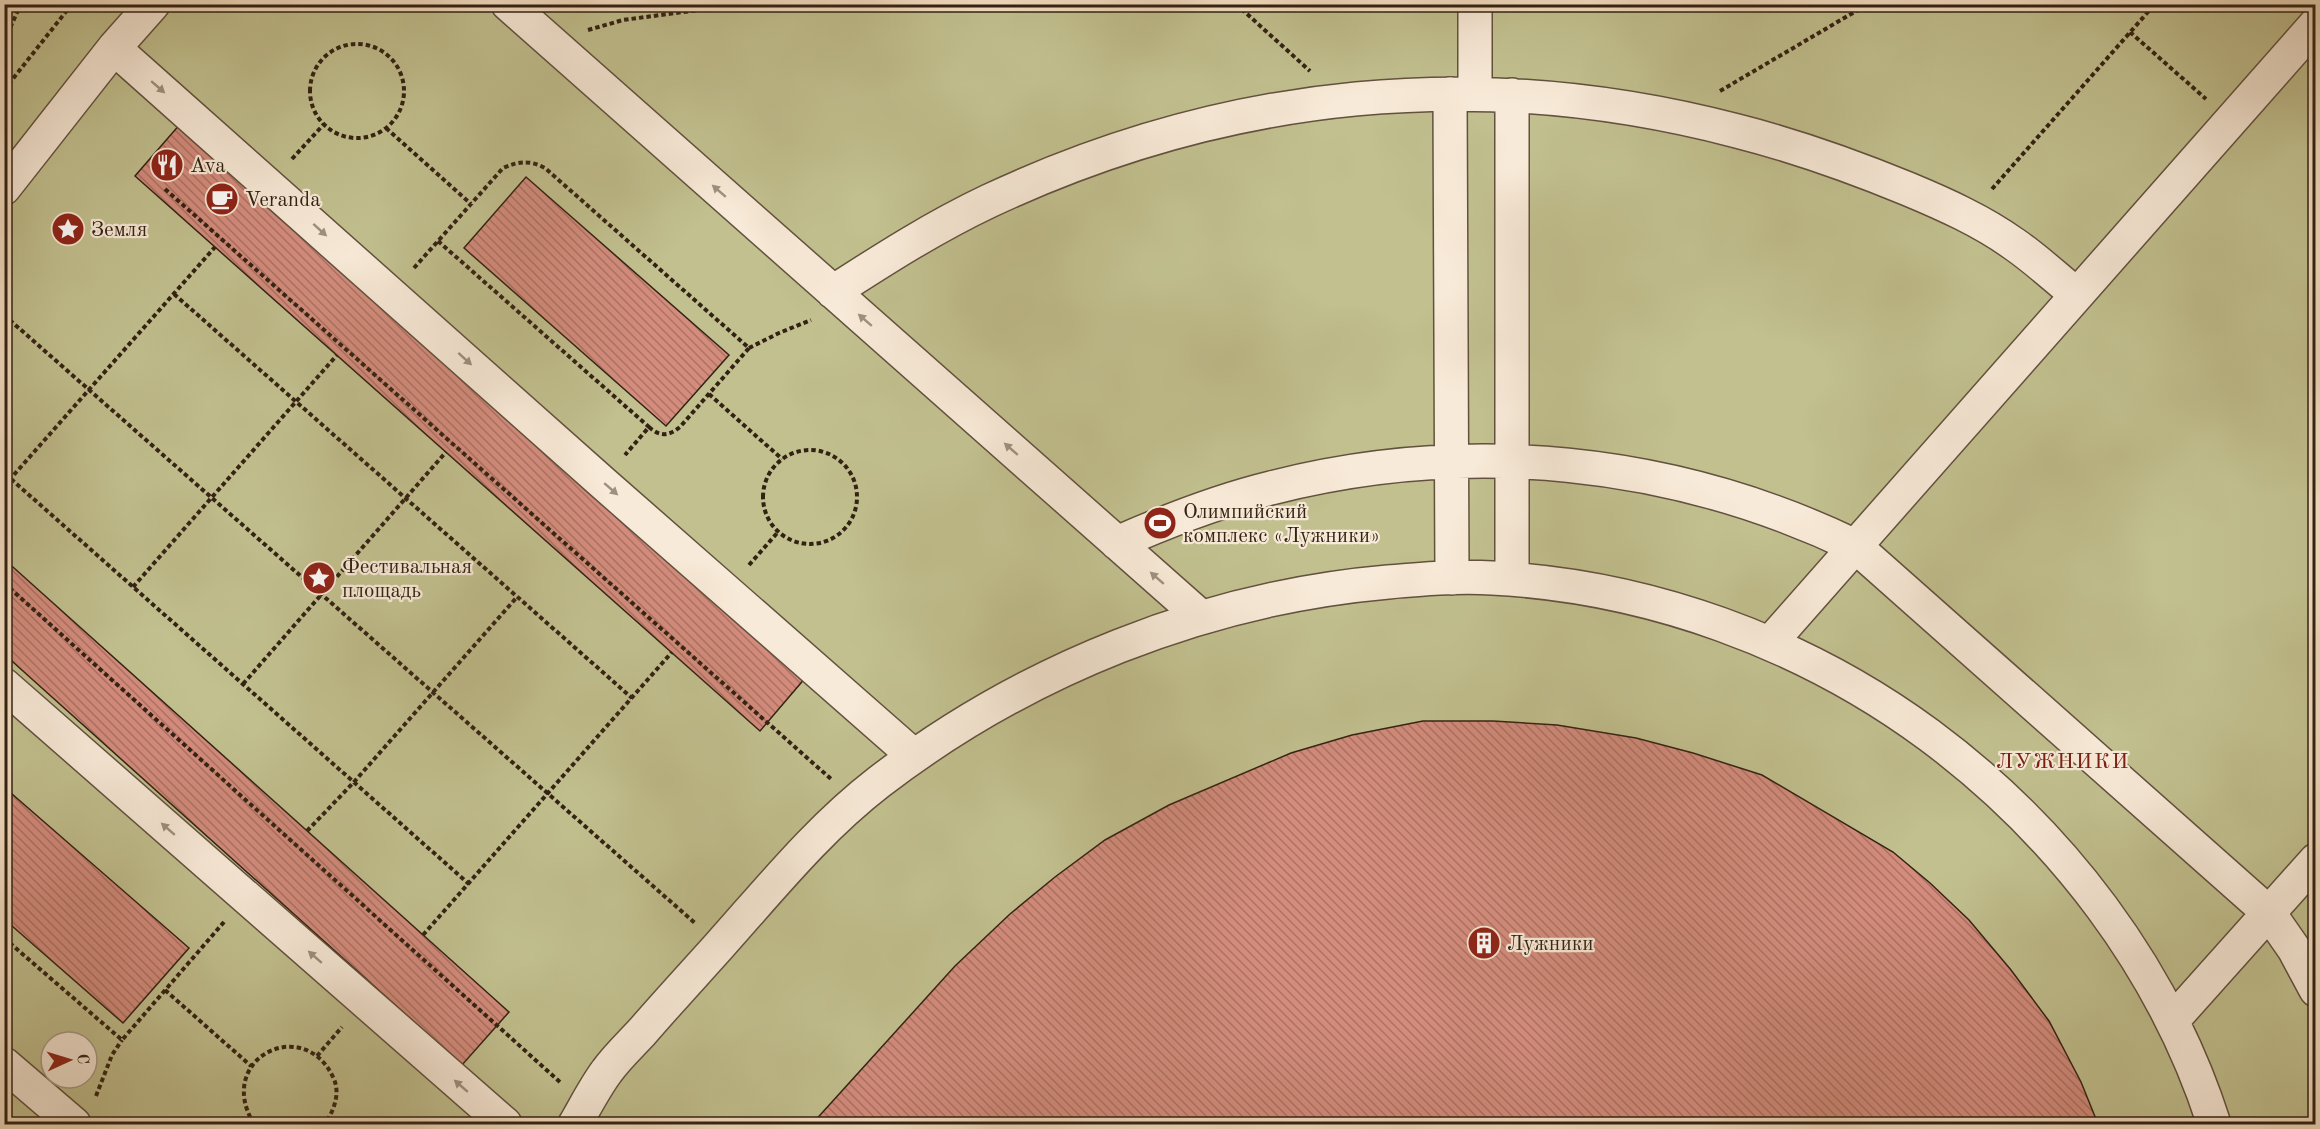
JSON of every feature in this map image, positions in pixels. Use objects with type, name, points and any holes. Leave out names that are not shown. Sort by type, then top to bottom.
[{"type":"street","points":[[4,188],[114,48],[153,4]]},
{"type":"street","points":[[508,4],[1201,617]]},
{"type":"street","points":[[1452,578],[1451,461],[1462,94],[1475,4]]},
{"type":"street","points":[[1770,643],[2316,24]]},
{"type":"street","points":[[114,48],[914,756]]},
{"type":"street","points":[[842,300],[894,253],[949,222],[1015,189],[1088,159],[1136,143],[1236,117],[1341,100],[1462,94],[1512,95],[1609,104],[1678,115],[1794,146],[1940,202],[2016,245],[2077,295]]},
{"type":"street","points":[[1512,95],[1512,579]]},
{"type":"street","points":[[1117,543],[1212,505],[1279,486],[1363,470],[1451,461],[1512,461],[1594,468],[1699,488],[1807,523],[1855,546],[2269,913],[2294,949],[2316,990]]},
{"type":"street","points":[[575,1125],[606,1071],[825,827],[874,785],[914,756],[1001,703],[1055,675],[1110,650],[1201,617],[1244,604],[1302,592],[1452,578],[1512,579],[1581,588],[1649,602],[1718,623],[1770,643],[1846,682],[1905,717],[1963,760],[1999,791],[2054,846],[2096,900],[2139,964],[2172,1021],[2206,1100],[2214,1125]]},
{"type":"street","points":[[4,685],[506,1125]]},
{"type":"street","points":[[2172,1021],[2316,860]]},
{"type":"street","points":[[4,1064],[84,1114]]},
{"type":"path","points":[[4,41],[21,4]]},
{"type":"path","points":[[4,90],[72,4]]},
{"type":"path","points":[[550,42],[623,20],[744,4]]},
{"type":"path","points":[[1236,4],[1341,100]]},
{"type":"path","points":[[1678,115],[1869,4]]},
{"type":"path","points":[[1967,217],[2155,4]]},
{"type":"path","points":[[2130,32],[2230,121]]},
{"type":"path","points":[[360,44],[374,47],[396,64],[402,77],[404,91],[402,105],[396,118],[386,128],[374,135],[360,138],[334,132],[324,124],[315,112],[310,85],[314,71],[322,59],[333,50],[346,45],[360,44]]},
{"type":"path","points":[[269,186],[324,124]]},
{"type":"path","points":[[386,128],[471,204]]},
{"type":"path","points":[[392,294],[503,168],[516,163],[528,162],[545,168],[749,348]]},
{"type":"path","points":[[165,189],[829,778]]},
{"type":"path","points":[[438,241],[659,434],[672,433],[749,348],[801,324],[842,300]]},
{"type":"path","points":[[4,486],[215,247]]},
{"type":"path","points":[[174,294],[632,698]]},
{"type":"path","points":[[4,315],[719,946]]},
{"type":"path","points":[[133,587],[337,355]]},
{"type":"path","points":[[709,394],[782,459]]},
{"type":"path","points":[[603,483],[649,427]]},
{"type":"path","points":[[809,450],[822,452],[835,458],[850,473],[857,493],[856,507],[851,520],[831,540],[817,544],[803,544],[789,540],[769,521],[764,508],[763,495],[772,469],[782,459],[809,450]]},
{"type":"path","points":[[243,684],[446,452]]},
{"type":"path","points":[[11,479],[469,884]]},
{"type":"path","points":[[4,583],[561,1082]]},
{"type":"path","points":[[307,831],[354,782],[517,597]]},
{"type":"path","points":[[423,935],[672,652]]},
{"type":"path","points":[[84,1114],[112,1055],[122,1040],[246,897]]},
{"type":"path","points":[[4,938],[122,1040]]},
{"type":"path","points":[[165,990],[251,1066]]},
{"type":"path","points":[[254,1125],[246,1111],[242,1096],[244,1080],[251,1066],[274,1049],[297,1048],[317,1056],[328,1067],[335,1082],[337,1097],[333,1112],[325,1125]]},
{"type":"shaded area","name":"Олимпийский комплекс «Лужники»","points":[[5,5],[2315,5],[2315,1124],[5,1124]]},
{"type":"building","points":[[181,123],[806,677],[760,731],[135,176]]},
{"type":"building","points":[[526,177],[729,355],[666,426],[464,248]]},
{"type":"building","points":[[4,559],[509,1012],[462,1065],[4,654]]},
{"type":"building","name":"Лужники","points":[[1423,721],[1493,721],[1557,725],[1636,738],[1693,753],[1762,775],[1893,852],[1969,920],[2011,970],[2049,1021],[2081,1082],[2098,1124],[812,1124],[955,966],[1010,914],[1105,840],[1169,805],[1291,753],[1352,735]]},
{"type":"building","points":[[4,787],[189,948],[123,1023],[4,919]]},
{"type":"place","name":"Ava","points":[[167,165]]},
{"type":"place","name":"Veranda","points":[[222,199]]},
{"type":"place","name":"Земля","points":[[68,229]]},
{"type":"place","name":"Олимпийский комплекс «Лужники»","points":[[1160,523]]},
{"type":"place","name":"Фестивальная площадь","points":[[319,578]]},
{"type":"place","name":"Лужники","points":[[1484,943]]},
{"type":"district","name":"ЛУЖНИКИ","points":[[2063,760]]}]
